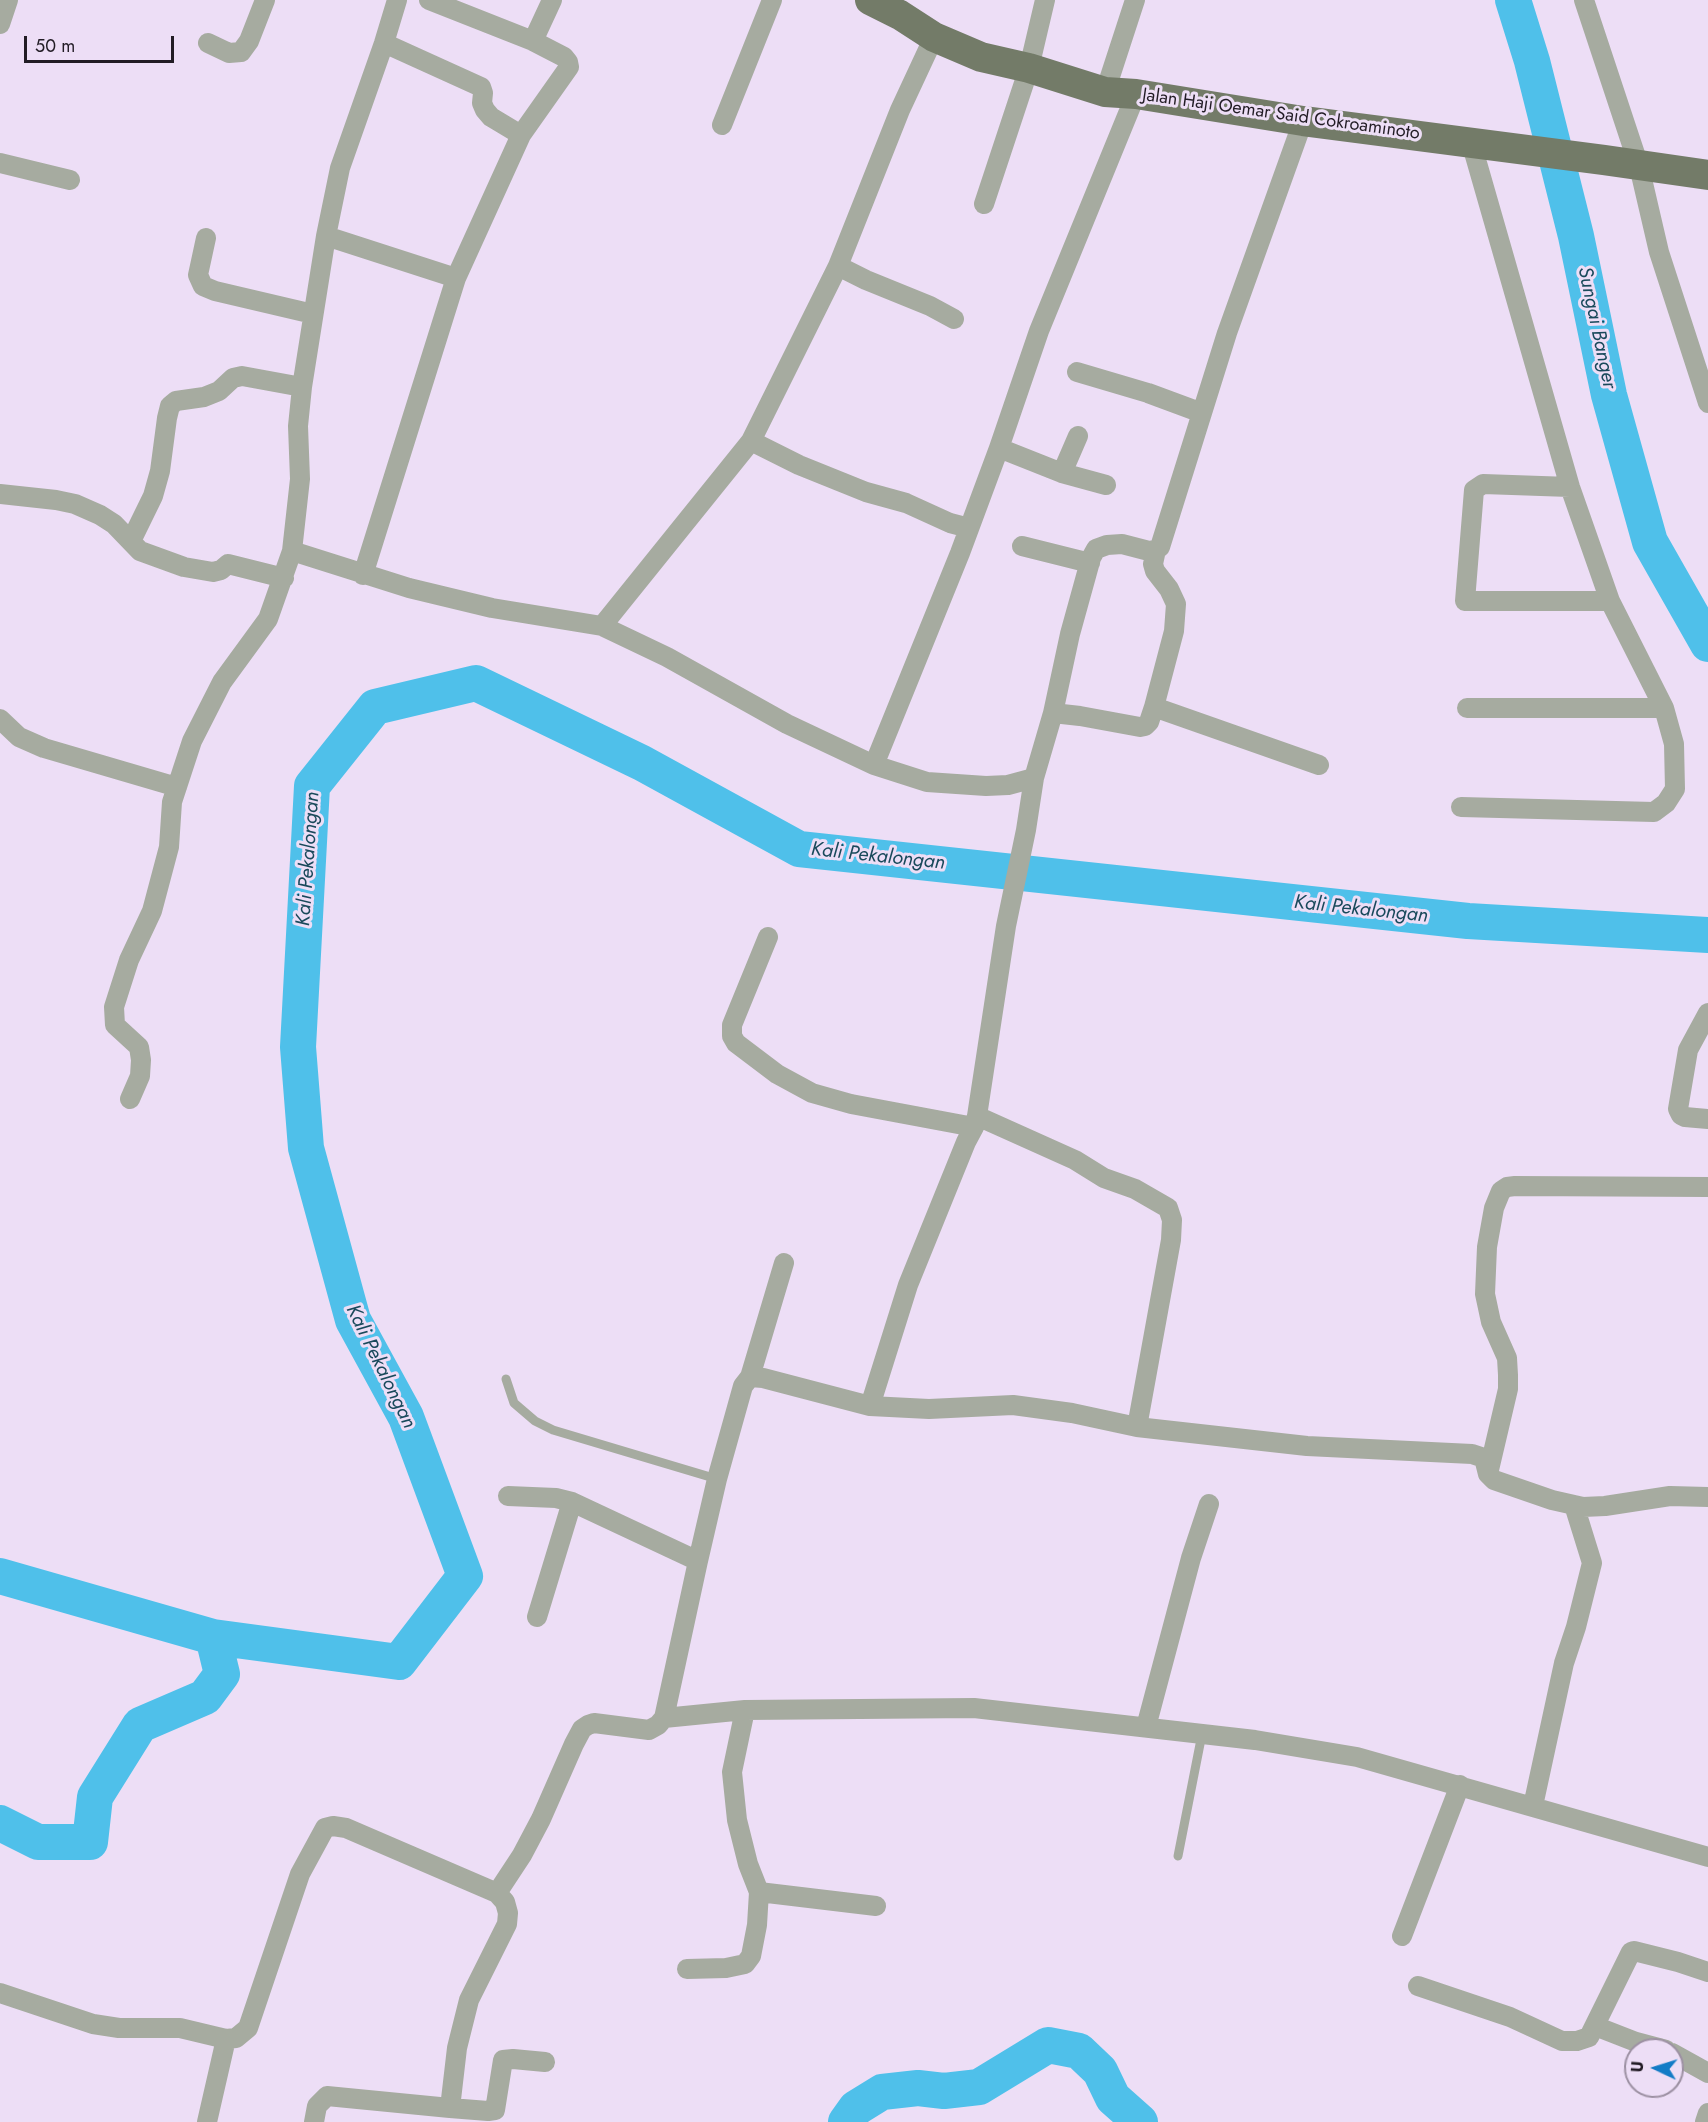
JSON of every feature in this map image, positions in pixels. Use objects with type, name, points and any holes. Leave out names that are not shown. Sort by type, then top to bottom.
[{"type":"main road","name":"Jalan Haji Oemar Said Cokroaminoto","points":[[870,0],[904,8],[934,37],[981,57],[1029,68],[1105,92],[1136,94],[1303,121],[1708,175]]},
{"type":"street","points":[[0,24],[9,0]]},
{"type":"street","points":[[208,43],[229,53],[241,52],[249,41],[265,0]]},
{"type":"street","points":[[130,1099],[140,1077],[139,1047],[115,1026],[114,1007],[129,960],[152,911],[169,847],[172,802],[192,741],[222,682],[268,619],[292,551],[300,479],[298,426],[302,387],[326,237],[340,168],[397,0]]},
{"type":"street","points":[[363,574],[456,278],[520,135],[569,67],[564,57],[533,41],[429,0]]},
{"type":"street","points":[[533,41],[552,0]]},
{"type":"street","points":[[722,125],[772,0]]},
{"type":"street","points":[[984,204],[1029,68],[1045,0]]},
{"type":"street","points":[[1105,92],[1135,0]]},
{"type":"street","points":[[1584,0],[1639,166],[1659,252],[1708,404]]},
{"type":"street","points":[[602,626],[751,441],[838,266],[900,111],[934,37]]},
{"type":"street","points":[[384,43],[481,87],[485,110],[491,117],[520,135]]},
{"type":"street","points":[[874,765],[969,528],[1039,331],[1136,94]]},
{"type":"street","points":[[1053,713],[1140,727],[1149,722],[1174,631],[1176,604],[1169,589],[1155,571],[1153,564],[1156,550],[1163,541],[1227,333],[1303,121]]},
{"type":"street","points":[[1461,807],[1654,812],[1666,803],[1675,789],[1674,744],[1664,708],[1610,600],[1570,487],[1471,142]]},
{"type":"street","points":[[0,163],[70,180]]},
{"type":"street","points":[[326,237],[456,278]]},
{"type":"street","points":[[206,238],[198,275],[203,286],[214,291],[313,314]]},
{"type":"street","points":[[838,266],[930,306],[954,319]]},
{"type":"street","points":[[1077,372],[1148,393],[1202,413]]},
{"type":"street","points":[[131,541],[153,496],[160,471],[170,406],[176,401],[204,397],[219,391],[233,378],[242,376],[302,387]]},
{"type":"street","points":[[1062,473],[1078,436]]},
{"type":"street","points":[[751,441],[814,471],[866,492],[906,503],[950,523],[969,528]]},
{"type":"street","points":[[999,448],[1062,473],[1106,485]]},
{"type":"street","points":[[1570,487],[1483,484],[1474,490],[1465,601],[1610,600]]},
{"type":"street","points":[[0,494],[75,504],[114,524],[140,551],[184,567],[213,572],[221,570],[228,564],[284,578]]},
{"type":"street","points":[[870,1406],[908,1285],[976,1121],[1006,926],[1026,830],[1034,778],[1053,713],[1070,634],[1090,563],[1096,549],[1107,545],[1122,544],[1149,551],[1156,550]]},
{"type":"street","points":[[1022,546],[1090,563]]},
{"type":"street","points":[[292,551],[409,588],[492,608],[602,626],[667,657],[787,724],[874,765],[927,782],[986,786],[1008,785],[1034,778]]},
{"type":"street","points":[[1154,707],[1319,765]]},
{"type":"street","points":[[1467,708],[1664,708]]},
{"type":"street","points":[[0,719],[20,737],[44,748],[177,787]]},
{"type":"street","points":[[768,937],[732,1025],[732,1036],[736,1043],[777,1074],[812,1093],[851,1104],[976,1121],[1075,1160],[1104,1178],[1135,1189],[1168,1208],[1172,1220],[1171,1240],[1142,1387],[1137,1427]]},
{"type":"street","points":[[1708,1013],[1688,1050],[1678,1109],[1684,1117],[1708,1119]]},
{"type":"street","points":[[1488,1474],[1508,1389],[1507,1358],[1491,1322],[1485,1294],[1487,1247],[1494,1208],[1501,1191],[1515,1186],[1708,1187]]},
{"type":"street","points":[[497,1893],[522,1855],[541,1819],[582,1730],[594,1723],[649,1730],[664,1718],[717,1479],[742,1386],[750,1377],[784,1263]]},
{"type":"street","points":[[750,1377],[763,1378],[870,1406],[929,1409],[1013,1406],[1072,1413],[1137,1427],[1307,1446],[1473,1454],[1485,1458],[1488,1474],[1498,1482],[1574,1505],[1593,1507],[1664,1497],[1708,1497]]},
{"type":"street","points":[[508,1496],[556,1498],[572,1502],[698,1561]]},
{"type":"street","points":[[537,1617],[572,1502]]},
{"type":"street","points":[[1146,1727],[1188,1566],[1209,1504]]},
{"type":"street","points":[[1533,1806],[1564,1663],[1576,1627],[1592,1563],[1574,1505]]},
{"type":"street","points":[[664,1718],[745,1710],[974,1708],[1255,1740],[1357,1757],[1708,1857]]},
{"type":"street","points":[[687,1969],[726,1968],[745,1964],[751,1956],[754,1944],[759,1892],[748,1864],[734,1801],[732,1772],[745,1710]]},
{"type":"street","points":[[1402,1936],[1460,1785]]},
{"type":"street","points":[[0,1993],[93,2024],[119,2028],[180,2028],[226,2039],[236,2038],[248,2028],[300,1874],[325,1828],[333,1826],[346,1828],[497,1893],[505,1902],[508,1913],[507,1924],[469,2001],[457,2048],[450,2108]]},
{"type":"street","points":[[759,1892],[876,1906]]},
{"type":"street","points":[[1418,1986],[1510,2017],[1562,2041],[1577,2041],[1588,2037],[1595,2026],[1631,1952],[1678,1962],[1708,1972]]},
{"type":"street","points":[[1595,2026],[1626,2038]]},
{"type":"street","points":[[207,2122],[226,2039]]},
{"type":"street","points":[[314,2122],[317,2106],[327,2096],[495,2110],[503,2060],[545,2062]]},
{"type":"street","points":[[1684,2060],[1708,2073]]},
{"type":"street","points":[[1705,2122],[1708,2113]]},
{"type":"lane","points":[[506,1379],[514,1403],[529,1417],[553,1430],[717,1479]]},
{"type":"lane","points":[[1178,1856],[1202,1734]]},
{"type":"waterway","name":"Sungai Banger","points":[[1513,0],[1532,61],[1576,236],[1609,395],[1650,542],[1708,644]]},
{"type":"waterway","name":"Kali Pekalongan","points":[[0,1576],[213,1637],[399,1662],[465,1576],[406,1417],[353,1320],[306,1148],[298,1047],[312,786],[375,707],[476,683],[642,763],[799,849],[1468,921],[1708,935]]},
{"type":"waterway","points":[[0,1823],[38,1842],[90,1842],[95,1797],[140,1725],[205,1697],[222,1674],[213,1637]]},
{"type":"waterway","points":[[846,2122],[856,2108],[882,2092],[918,2088],[944,2091],[979,2087],[1048,2045],[1079,2051],[1100,2071],[1113,2098],[1140,2122]]}]
